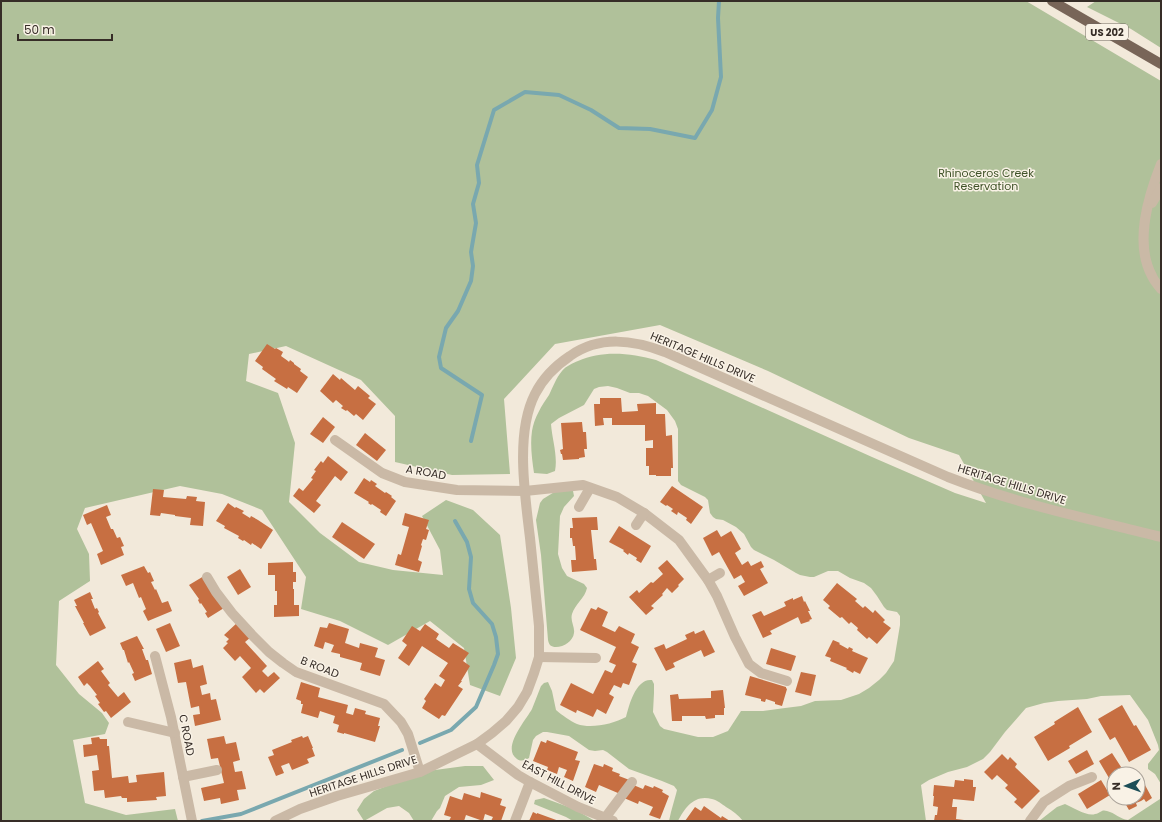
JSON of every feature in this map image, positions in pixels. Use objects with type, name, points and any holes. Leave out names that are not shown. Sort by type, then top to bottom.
[{"type":"main road","name":"US 202","points":[[1052,1],[1161,64]]},
{"type":"street","points":[[1161,164],[1151,192],[1143,236],[1145,256],[1152,276],[1161,289]]},
{"type":"street","points":[[1146,214],[1161,188]]},
{"type":"street","name":"HERITAGE HILLS DRIVE","points":[[275,821],[300,809],[337,796],[420,772],[477,744],[506,721],[518,707],[527,692],[539,656],[540,626],[525,491],[523,456],[524,434],[528,414],[534,394],[545,377],[558,364],[576,352],[593,345],[612,341],[628,342],[648,346],[665,352],[935,472],[976,488],[1041,507],[1161,537]]},
{"type":"street","name":"A ROAD","points":[[335,440],[382,473],[405,482],[457,490],[525,491],[583,485],[617,497],[644,513],[679,540],[708,580],[717,596],[746,667],[787,681]]},
{"type":"street","points":[[578,507],[590,488]]},
{"type":"street","points":[[636,525],[644,513]]},
{"type":"street","points":[[708,580],[720,573]]},
{"type":"street","name":"B ROAD","points":[[207,577],[232,613],[253,636],[270,652],[296,672],[384,704],[401,722],[408,734],[420,772]]},
{"type":"street","name":"C ROAD","points":[[155,656],[172,717],[192,821]]},
{"type":"street","points":[[539,656],[596,658]]},
{"type":"street","points":[[128,722],[174,733]]},
{"type":"street","name":"EAST HILL DRIVE","points":[[477,744],[530,782],[578,807],[609,819]]},
{"type":"street","points":[[183,777],[217,770]]},
{"type":"street","points":[[1030,821],[1044,802],[1069,786],[1092,777]]},
{"type":"street","points":[[515,821],[530,782]]},
{"type":"street","points":[[609,819],[632,782]]},
{"type":"green space","name":"Rhinoceros Creek Reservation","points":[[1,1],[1026,1],[1161,81],[1161,784],[1155,774],[1148,769],[1148,764],[1159,750],[1158,745],[1148,720],[1130,695],[1101,696],[1087,699],[1058,701],[1026,708],[983,759],[967,767],[948,772],[921,785],[926,821],[743,821],[735,813],[719,802],[706,798],[700,798],[687,807],[678,821],[669,821],[677,790],[674,786],[629,769],[603,750],[589,750],[569,736],[543,732],[536,736],[533,740],[529,758],[522,761],[518,760],[513,754],[513,741],[532,709],[541,686],[544,683],[548,682],[552,691],[556,710],[577,724],[595,726],[615,722],[626,717],[634,693],[642,683],[652,680],[654,684],[653,712],[660,726],[664,729],[698,737],[713,737],[728,731],[741,711],[763,711],[801,706],[815,701],[841,700],[859,694],[879,680],[894,661],[900,625],[900,616],[897,612],[887,610],[871,588],[864,583],[850,578],[838,571],[828,571],[814,577],[800,575],[754,550],[744,534],[736,527],[723,520],[713,517],[710,513],[708,500],[681,485],[678,481],[678,429],[675,421],[667,410],[648,396],[639,393],[630,393],[608,386],[594,389],[584,405],[559,418],[551,424],[555,453],[555,471],[547,474],[534,473],[531,441],[535,421],[558,377],[564,369],[570,365],[597,355],[607,354],[627,354],[656,360],[955,493],[986,503],[959,455],[909,438],[768,371],[660,325],[555,344],[504,399],[510,474],[452,475],[395,462],[395,416],[361,380],[286,346],[249,354],[246,381],[278,393],[295,443],[289,502],[320,533],[359,562],[393,570],[443,575],[440,550],[422,516],[446,500],[473,510],[500,535],[511,608],[516,658],[500,696],[470,685],[464,648],[430,621],[388,645],[340,621],[301,609],[306,577],[262,510],[222,494],[180,486],[85,508],[77,529],[89,554],[90,581],[59,601],[56,665],[79,694],[102,713],[109,723],[105,734],[73,740],[85,803],[126,815],[175,809],[178,821],[1,821]]},
{"type":"green space","points":[[1096,1],[1161,1],[1161,48],[1131,29],[1087,7]]},
{"type":"green space","points":[[556,491],[573,491],[574,496],[564,507],[560,516],[558,554],[562,568],[567,576],[584,584],[587,588],[572,614],[574,631],[572,639],[565,645],[553,647],[550,645],[548,640],[541,555],[536,520],[540,503],[543,499]]},
{"type":"green space","points":[[465,766],[483,766],[494,780],[481,785],[459,787],[445,796],[440,808],[431,821],[414,821],[409,813],[399,806],[387,808],[364,821],[357,810],[364,799],[374,791],[420,772]]},
{"type":"green space","points":[[1161,797],[1161,821],[1039,821],[1057,807],[1065,804],[1088,814],[1092,815],[1105,811],[1128,820]]},
{"type":"green space","points":[[544,798],[574,809],[595,821],[573,821],[534,804],[535,800]]},
{"type":"building","points":[[267,344],[283,352],[281,356],[289,362],[290,360],[294,363],[301,369],[300,371],[308,377],[297,393],[274,381],[276,379],[262,369],[263,367],[255,361]]},
{"type":"building","points":[[333,374],[340,380],[341,378],[355,390],[358,386],[370,396],[368,398],[376,404],[363,420],[356,414],[354,416],[347,410],[346,411],[341,408],[343,406],[336,400],[333,403],[320,391]]},
{"type":"building","points":[[600,398],[621,398],[622,412],[638,411],[637,404],[656,403],[656,414],[665,414],[666,436],[672,435],[673,468],[671,468],[671,476],[649,475],[649,466],[646,466],[646,448],[653,448],[653,440],[645,441],[645,425],[612,425],[612,418],[603,418],[604,425],[595,426],[594,404],[600,404]]},
{"type":"building","points":[[323,417],[335,427],[323,443],[310,434]]},
{"type":"building","points":[[582,422],[583,432],[586,432],[587,449],[584,449],[585,457],[563,460],[560,450],[563,449],[561,423]]},
{"type":"building","points":[[365,433],[386,450],[377,461],[356,445]]},
{"type":"building","points":[[328,456],[348,472],[341,481],[335,476],[316,501],[321,505],[314,513],[293,496],[299,488],[303,491],[313,479],[311,478],[316,471],[314,470],[321,461],[323,463]]},
{"type":"building","points":[[364,478],[377,484],[375,486],[392,496],[391,497],[396,501],[386,516],[380,512],[381,510],[354,493]]},
{"type":"building","points":[[672,486],[703,507],[691,524],[686,520],[687,518],[678,512],[677,515],[671,511],[673,509],[660,502]]},
{"type":"building","points":[[153,489],[164,490],[163,497],[186,499],[187,496],[197,497],[196,501],[205,502],[203,526],[190,525],[191,518],[161,513],[160,516],[150,515]]},
{"type":"building","points":[[228,503],[235,508],[236,507],[244,511],[242,513],[250,518],[251,516],[273,530],[261,549],[252,543],[251,545],[238,538],[239,536],[224,528],[225,526],[216,521]]},
{"type":"building","points":[[107,505],[111,515],[106,517],[117,538],[120,537],[124,546],[121,547],[124,555],[101,565],[97,554],[103,551],[91,523],[87,525],[83,515]]},
{"type":"building","points":[[405,513],[429,520],[426,529],[429,530],[426,540],[423,539],[418,560],[422,562],[419,572],[395,565],[398,554],[401,555],[409,527],[402,525]]},
{"type":"building","points":[[597,517],[598,530],[591,530],[594,559],[596,559],[597,570],[572,572],[571,560],[576,560],[575,546],[573,546],[572,538],[570,538],[570,528],[573,528],[572,518]]},
{"type":"building","points":[[342,522],[375,544],[364,559],[332,537]]},
{"type":"building","points":[[619,526],[651,546],[641,563],[636,560],[637,558],[629,553],[628,555],[623,551],[624,550],[609,542]]},
{"type":"building","points":[[717,530],[721,537],[731,531],[741,549],[735,553],[742,565],[748,561],[751,566],[761,561],[764,567],[760,569],[768,583],[744,596],[738,586],[745,582],[741,575],[734,579],[719,552],[712,556],[703,538]]},
{"type":"building","points":[[667,560],[684,579],[672,593],[667,588],[662,594],[663,595],[651,606],[654,608],[646,615],[629,597],[637,590],[639,593],[663,574],[658,568]]},
{"type":"building","points":[[293,562],[293,572],[296,572],[296,582],[293,582],[294,605],[299,605],[299,616],[274,617],[274,605],[277,605],[277,591],[275,591],[275,575],[268,575],[268,563]]},
{"type":"building","points":[[144,566],[148,573],[150,572],[154,581],[151,582],[162,603],[168,601],[172,611],[148,621],[143,611],[146,609],[141,597],[139,598],[133,583],[126,586],[121,575]]},
{"type":"building","points":[[240,569],[251,587],[238,595],[227,577]]},
{"type":"building","points":[[204,576],[224,608],[208,618],[205,613],[207,612],[201,603],[200,604],[199,599],[189,585]]},
{"type":"building","points":[[837,583],[857,599],[855,601],[863,608],[865,606],[873,613],[875,610],[885,620],[883,622],[891,628],[877,644],[869,637],[867,639],[851,622],[849,624],[842,617],[840,618],[828,608],[830,606],[823,600]]},
{"type":"building","points":[[90,592],[95,609],[97,608],[106,628],[90,636],[75,606],[77,606],[74,600]]},
{"type":"building","points":[[802,596],[810,611],[808,611],[812,619],[801,624],[798,617],[770,631],[772,634],[763,638],[752,615],[761,611],[764,616],[786,606],[784,602]]},
{"type":"building","points":[[598,607],[608,612],[602,626],[615,632],[619,626],[635,634],[631,643],[639,647],[632,662],[637,664],[629,685],[623,683],[621,688],[614,685],[609,694],[614,697],[606,714],[597,709],[593,717],[577,710],[576,713],[560,705],[571,683],[593,694],[605,670],[612,673],[616,665],[609,662],[616,647],[580,630],[591,608],[596,610]]},
{"type":"building","points":[[238,622],[251,637],[245,642],[267,666],[262,671],[268,677],[274,672],[280,678],[264,693],[260,689],[256,693],[242,677],[251,668],[240,656],[235,661],[223,648],[228,643],[226,642],[229,639],[224,635]]},
{"type":"building","points":[[170,623],[180,646],[166,652],[156,629]]},
{"type":"building","points":[[329,623],[349,629],[345,643],[359,648],[360,643],[378,648],[375,657],[385,660],[380,676],[360,670],[362,663],[340,657],[340,654],[331,652],[334,645],[325,642],[323,649],[314,646],[320,627],[327,628]]},
{"type":"building","points":[[425,624],[439,634],[436,639],[449,648],[453,643],[469,653],[463,661],[470,666],[458,686],[463,689],[445,716],[442,715],[439,719],[422,708],[426,701],[424,699],[435,683],[441,687],[445,680],[439,676],[448,663],[422,646],[409,666],[398,658],[407,645],[402,641],[412,626],[420,631]]},
{"type":"building","points":[[704,630],[715,652],[704,657],[701,650],[673,663],[675,667],[666,671],[654,648],[664,644],[666,649],[687,639],[685,635],[694,631],[695,634]]},
{"type":"building","points":[[137,636],[144,649],[142,649],[146,660],[148,660],[152,674],[135,681],[132,674],[134,673],[129,662],[128,663],[120,643]]},
{"type":"building","points":[[833,640],[868,658],[860,674],[854,671],[853,673],[846,669],[847,668],[830,661],[831,658],[825,656]]},
{"type":"building","points":[[771,648],[796,656],[791,671],[766,664]]},
{"type":"building","points":[[191,659],[193,668],[203,665],[207,684],[200,686],[202,695],[210,693],[211,700],[216,699],[221,720],[195,726],[193,715],[200,714],[199,706],[191,708],[186,682],[178,683],[174,663]]},
{"type":"building","points":[[98,661],[104,669],[101,671],[110,683],[108,685],[118,697],[124,692],[131,702],[111,718],[98,704],[100,703],[95,696],[97,695],[90,686],[87,683],[84,686],[78,677]]},
{"type":"building","points":[[801,672],[816,675],[811,696],[795,692]]},
{"type":"building","points":[[750,676],[786,687],[787,689],[782,706],[766,699],[765,702],[761,701],[761,699],[745,695]]},
{"type":"building","points":[[301,682],[320,688],[318,697],[348,705],[346,713],[353,715],[355,708],[366,711],[365,714],[380,718],[378,726],[380,726],[375,742],[337,732],[339,725],[333,723],[335,716],[320,711],[318,718],[301,713],[303,704],[301,704],[301,701],[296,699]]},
{"type":"building","points":[[723,690],[725,708],[724,715],[715,715],[715,718],[706,719],[705,716],[682,716],[682,721],[672,721],[670,695],[678,694],[679,699],[711,698],[711,691]]},
{"type":"building","points":[[1122,705],[1134,726],[1136,725],[1151,750],[1129,762],[1115,737],[1110,740],[1098,719]]},
{"type":"building","points":[[1078,707],[1092,732],[1069,746],[1070,748],[1048,761],[1034,737]]},
{"type":"building","points":[[224,736],[226,744],[236,742],[240,760],[233,762],[235,772],[242,771],[246,789],[237,790],[239,800],[221,804],[220,798],[204,801],[201,788],[224,783],[218,758],[211,759],[207,739]]},
{"type":"building","points":[[302,736],[303,738],[308,736],[315,756],[307,759],[309,763],[292,770],[289,763],[281,766],[284,773],[276,776],[268,757],[274,755],[272,750],[292,742],[291,740]]},
{"type":"building","points":[[99,737],[100,739],[107,739],[112,778],[128,776],[129,783],[137,782],[136,775],[164,772],[166,796],[156,797],[157,800],[127,802],[127,798],[122,798],[121,796],[105,798],[104,790],[94,791],[92,771],[99,770],[97,755],[84,757],[83,745],[92,744],[91,738]]},
{"type":"building","points":[[547,740],[578,752],[575,760],[580,761],[573,781],[564,777],[567,770],[559,767],[557,774],[547,770],[548,767],[533,761],[541,741],[546,743]]},
{"type":"building","points":[[1087,750],[1094,764],[1076,774],[1068,761]]},
{"type":"building","points":[[1112,753],[1120,766],[1106,766],[1106,773],[1099,761]]},
{"type":"building","points":[[1002,754],[1008,760],[1010,757],[1017,764],[1015,767],[1040,791],[1022,809],[1014,802],[1017,799],[1005,788],[1008,785],[997,775],[992,780],[984,772]]},
{"type":"building","points":[[594,764],[603,767],[604,764],[613,768],[612,771],[620,774],[619,776],[632,781],[631,784],[643,789],[645,785],[653,788],[654,786],[663,790],[662,792],[669,796],[660,819],[649,815],[653,807],[639,801],[638,804],[624,798],[625,796],[599,785],[596,792],[585,787]]},
{"type":"building","points":[[964,779],[973,780],[973,787],[976,787],[974,801],[953,799],[952,807],[957,807],[956,819],[964,821],[934,821],[935,815],[937,815],[938,807],[933,806],[934,785],[954,787],[955,780],[964,781]]},
{"type":"building","points":[[1101,780],[1106,788],[1106,797],[1087,809],[1078,794]]},
{"type":"building","points":[[1146,787],[1152,798],[1146,802]]},
{"type":"building","points":[[481,792],[502,799],[500,805],[506,807],[501,821],[491,821],[493,817],[485,814],[483,821],[466,815],[464,821],[449,821],[451,817],[444,815],[450,796],[462,800],[464,793],[480,798]]},
{"type":"building","points":[[704,806],[721,818],[722,816],[730,821],[685,821],[695,807],[701,811]]},
{"type":"building","points":[[1127,806],[1137,806],[1129,810]]},
{"type":"building","points":[[533,812],[537,814],[559,821],[529,821]]},
{"type":"waterway","points":[[471,441],[482,395],[441,368],[439,357],[446,328],[458,311],[471,281],[473,266],[471,252],[476,223],[473,204],[479,183],[477,165],[494,110],[525,92],[559,95],[591,110],[619,128],[650,129],[695,138],[712,110],[721,77],[718,18],[719,1]]},
{"type":"waterway","points":[[420,743],[451,730],[476,707],[498,654],[496,637],[492,624],[473,603],[469,589],[471,557],[467,542],[455,521]]},
{"type":"waterway","points":[[202,821],[241,814],[402,750]]}]
